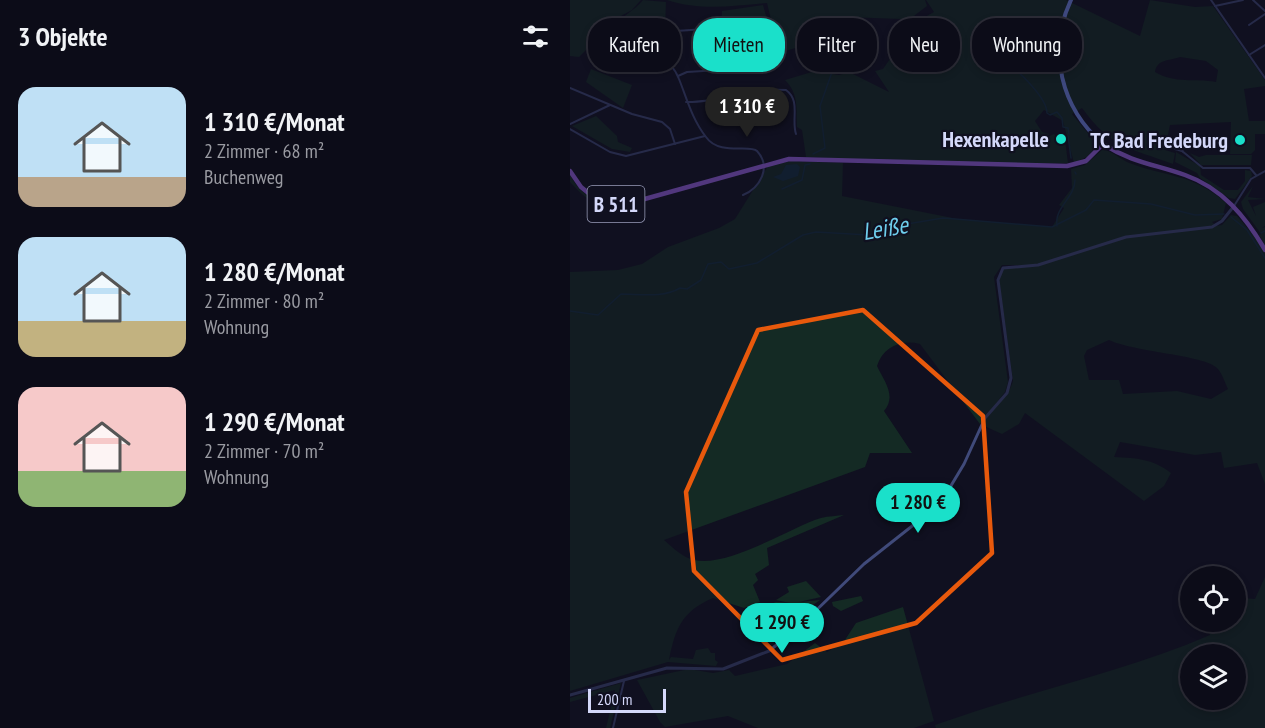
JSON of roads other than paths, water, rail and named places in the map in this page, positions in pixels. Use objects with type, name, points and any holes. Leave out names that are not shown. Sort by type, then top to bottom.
[{"type":"main road","points":[[1071,0],[1062,23],[1059,52],[1062,81],[1071,103],[1085,126],[1103,144],[1139,163],[1194,178],[1234,206],[1265,250]]},
{"type":"main road","name":"B 511","points":[[570,171],[579,184],[592,196],[622,205],[650,199],[763,164],[798,159],[1071,166],[1090,159],[1103,144]]},
{"type":"street","points":[[1211,0],[1265,78]]},
{"type":"street","points":[[1215,6],[1243,0]]},
{"type":"street","points":[[1249,24],[1265,12],[1253,0]]},
{"type":"street","points":[[1249,55],[1265,45]]},
{"type":"street","points":[[678,76],[693,71]]},
{"type":"street","points":[[675,72],[686,102],[705,136],[714,144],[732,150],[754,149],[763,164],[764,172],[759,183],[743,195]]},
{"type":"street","points":[[570,88],[632,114],[664,123],[671,131],[675,144]]},
{"type":"street","points":[[686,102],[707,103],[767,90],[788,91],[796,112],[794,126],[796,134]]},
{"type":"street","points":[[570,124],[611,104]]},
{"type":"street","points":[[570,129],[623,156],[636,155],[705,136]]},
{"type":"street","points":[[1183,152],[1203,168],[1250,168],[1257,175]]},
{"type":"street","points":[[570,695],[678,666],[719,669],[769,651],[800,626],[859,568],[937,507],[960,472],[987,415],[1009,390],[1011,378],[998,280],[1002,268],[1038,265],[1126,237],[1212,227],[1221,222],[1244,189],[1257,175],[1265,171]]},
{"type":"street","points":[[613,728],[624,680]]},
{"type":"water","points":[[797,164],[800,167],[798,176],[783,181],[773,177],[781,174],[786,165]]},
{"type":"waterway","points":[[813,154],[825,148],[820,106],[832,72]]},
{"type":"waterway","points":[[1018,72],[1042,100],[1047,113],[1050,115],[1057,112],[1062,118],[1063,127],[1068,128],[1069,134]]},
{"type":"waterway","points":[[1068,136],[1071,158]]},
{"type":"waterway","points":[[782,189],[802,180],[805,165],[810,164]]},
{"type":"waterway","points":[[1057,226],[1059,213],[1072,192],[1075,180]]},
{"type":"waterway","name":"Leiße","points":[[570,311],[598,315],[621,294],[659,294],[680,288],[687,289],[701,280],[708,264],[721,262],[729,269],[757,263],[803,235],[816,232],[869,235],[889,227],[943,218],[1052,227],[1086,210],[1094,200],[1151,204],[1195,215],[1224,214]]},
{"type":"waterway","name":"Leiße","points":[[1231,217],[1247,230],[1265,258]]},
{"type":"waterway","points":[[1261,233],[1265,231]]},
{"type":"place","name":"Hexenkapelle","points":[[1061,139]]},
{"type":"place","name":"TC Bad Fredeburg","points":[[1240,140]]}]
